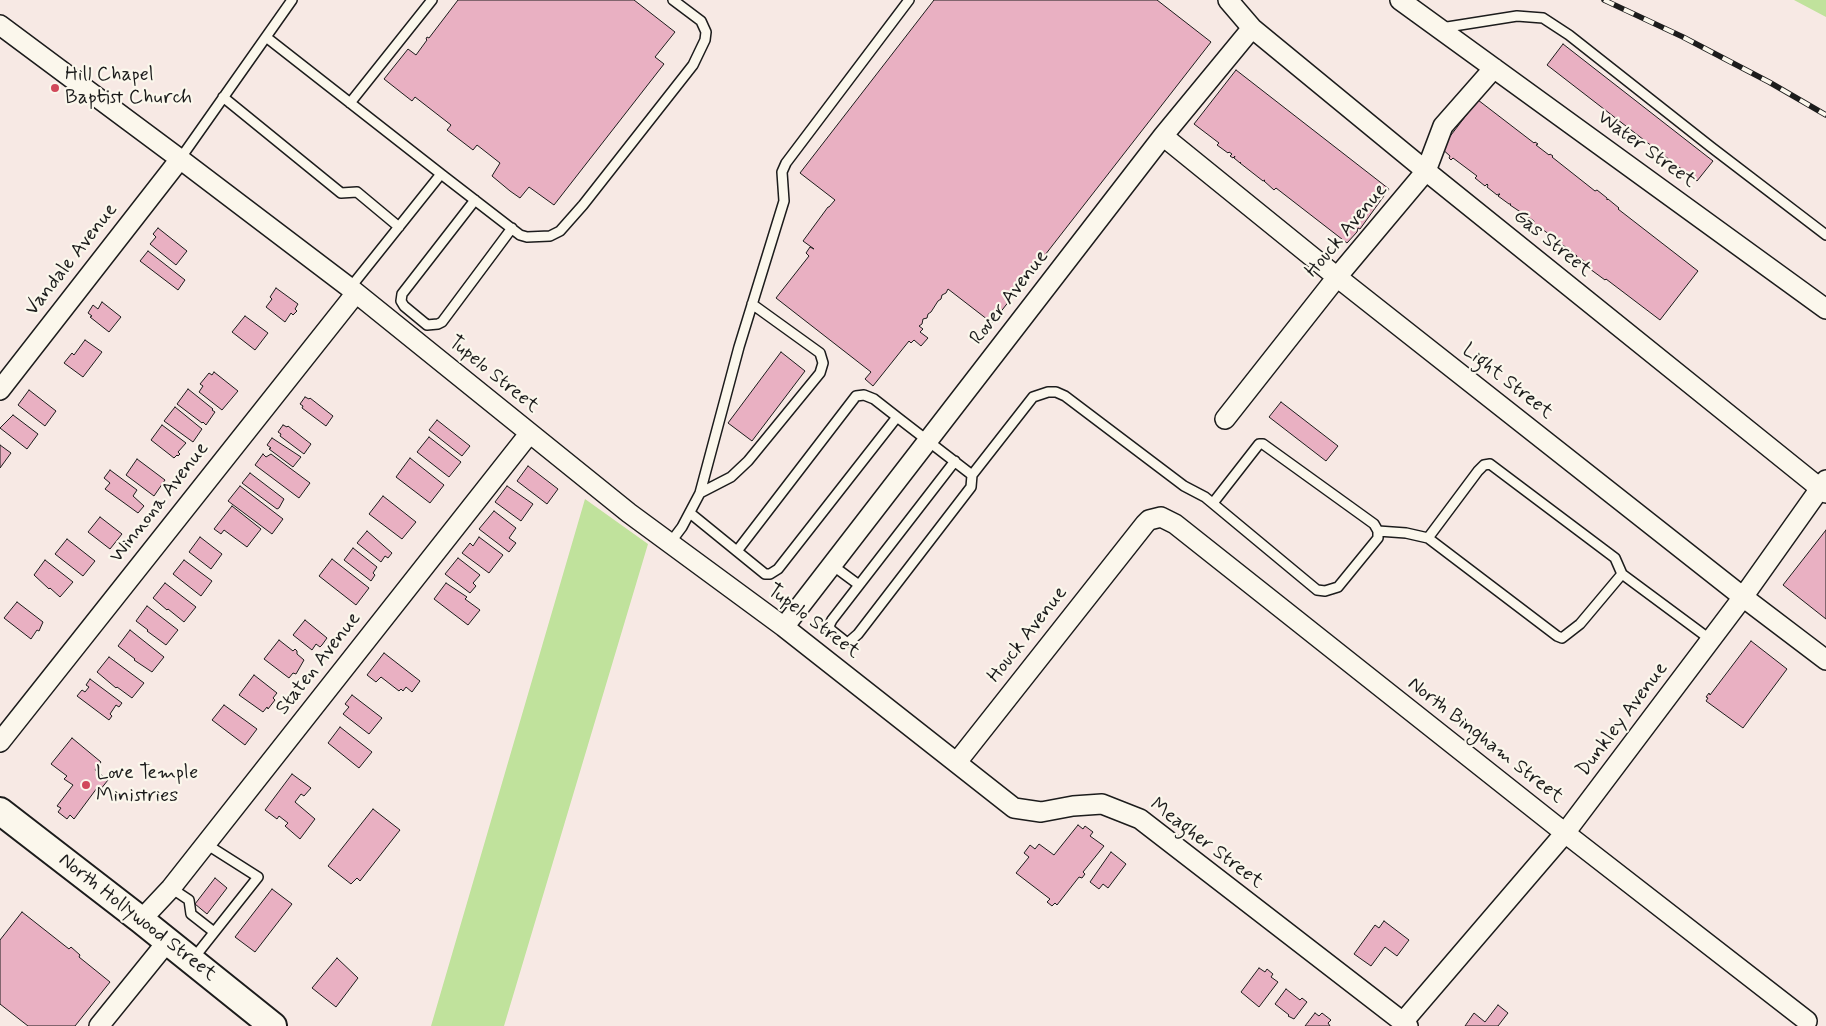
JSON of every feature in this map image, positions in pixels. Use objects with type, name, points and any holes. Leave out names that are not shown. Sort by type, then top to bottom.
[{"type":"main road","name":"North Hollywood Street","points":[[0,811],[141,920],[273,1026]]},
{"type":"street","points":[[1228,0],[1252,28]]},
{"type":"street","name":"Water Street","points":[[1400,0],[1826,309]]},
{"type":"street","name":"Tupelo Street","points":[[0,25],[180,158],[353,291],[529,434],[957,762]]},
{"type":"street","name":"Rover Avenue","points":[[784,628],[1163,136],[1252,28]]},
{"type":"street","name":"Gas Street","points":[[1252,28],[1426,171],[1824,487]]},
{"type":"street","name":"Houck Avenue","points":[[1225,419],[1337,277],[1426,171],[1444,126],[1494,68]]},
{"type":"street","name":"Light Street","points":[[1163,136],[1337,277],[1743,597],[1826,660]]},
{"type":"street","name":"Vandale Avenue","points":[[0,390],[180,158]]},
{"type":"street","name":"Winnona Avenue","points":[[0,742],[353,291]]},
{"type":"street","name":"Staten Avenue","points":[[141,920],[171,888],[529,434]]},
{"type":"street","name":"Dunkley Avenue","points":[[1406,1024],[1565,833],[1824,487]]},
{"type":"street","name":"North Bingham Street","points":[[1135,536],[1149,520],[1155,518],[1161,518],[1175,524],[1565,833],[1808,1021]]},
{"type":"street","name":"Houck Avenue","points":[[957,762],[1135,536]]},
{"type":"street","name":"Meagher Street","points":[[957,762],[1014,808],[1041,812],[1074,806],[1102,804],[1140,819],[1406,1024]]},
{"type":"street","points":[[99,1026],[167,942]]},
{"type":"lane","points":[[180,158],[292,0]]},
{"type":"lane","points":[[350,103],[432,0]]},
{"type":"lane","points":[[266,37],[520,235],[528,237],[550,236],[560,231],[583,205],[693,65],[705,40],[706,32],[701,21],[673,0]]},
{"type":"lane","points":[[670,543],[700,494],[739,347],[784,201],[782,172],[786,163],[909,0]]},
{"type":"lane","name":"Water Street","points":[[1439,28],[1517,16],[1543,18],[1569,35],[1718,153],[1826,234]]},
{"type":"lane","points":[[223,97],[341,193],[357,192],[399,227]]},
{"type":"lane","points":[[353,291],[399,227],[441,174]]},
{"type":"lane","points":[[475,200],[402,294],[401,301],[404,306],[427,325],[442,322],[512,228]]},
{"type":"lane","points":[[700,494],[732,477],[748,462],[820,373],[823,362],[820,354],[752,304]]},
{"type":"lane","points":[[954,461],[832,620],[829,626],[831,630],[846,642],[858,634],[971,487],[972,475],[1033,397],[1048,392],[1056,392],[1065,396],[1184,486],[1205,497],[1317,590],[1325,591],[1338,587],[1378,538],[1378,531],[1374,524],[1263,444],[1259,444],[1213,503]]},
{"type":"lane","points":[[737,551],[856,396],[864,395],[874,399],[972,475]]},
{"type":"lane","points":[[690,513],[765,574],[770,574],[778,569],[897,417]]},
{"type":"lane","points":[[1428,538],[1478,471],[1484,465],[1490,464],[1615,558],[1622,574],[1711,640]]},
{"type":"lane","points":[[1378,531],[1428,538],[1562,638],[1580,624],[1622,574]]},
{"type":"lane","points":[[832,565],[859,585]]},
{"type":"lane","points":[[192,961],[258,877],[206,844]]},
{"type":"lane","points":[[171,888],[188,900],[191,914],[214,932]]},
{"type":"green space","points":[[1794,0],[1826,0],[1826,17]]},
{"type":"green space","points":[[585,499],[648,544],[504,1026],[431,1026]]},
{"type":"building","points":[[458,0],[634,0],[675,32],[655,57],[664,64],[554,205],[529,187],[520,198],[510,191],[492,176],[500,163],[477,145],[473,150],[447,130],[451,125],[415,97],[412,101],[384,79],[408,49],[416,55],[427,40],[427,37],[429,38]]},
{"type":"building","points":[[934,0],[1157,0],[1211,42],[992,323],[948,289],[919,326],[923,329],[920,332],[928,338],[921,346],[914,340],[911,343],[909,341],[873,386],[865,379],[871,372],[776,298],[809,256],[806,253],[810,247],[814,249],[803,241],[835,200],[800,173]]},
{"type":"building","points":[[1563,44],[1713,161],[1697,181],[1547,65]]},
{"type":"building","points":[[1236,70],[1389,189],[1360,229],[1358,228],[1357,232],[1347,243],[1276,188],[1274,190],[1265,180],[1263,181],[1234,158],[1235,156],[1233,158],[1230,156],[1232,154],[1217,145],[1219,143],[1194,124]]},
{"type":"building","points":[[1478,100],[1534,143],[1538,144],[1536,145],[1553,156],[1595,191],[1597,190],[1618,209],[1698,271],[1660,320],[1590,269],[1592,267],[1580,258],[1579,260],[1576,258],[1577,256],[1537,225],[1533,224],[1534,221],[1498,196],[1500,194],[1497,195],[1487,187],[1487,184],[1485,186],[1475,178],[1477,176],[1453,158],[1451,160],[1449,158],[1450,156],[1441,148]]},
{"type":"building","points":[[158,228],[187,251],[176,265],[150,244],[156,237],[153,234]]},
{"type":"building","points":[[148,251],[185,280],[178,290],[140,261]]},
{"type":"building","points":[[276,288],[298,304],[295,309],[297,311],[293,315],[291,313],[285,322],[266,307],[272,299],[270,297]]},
{"type":"building","points":[[102,302],[121,317],[109,332],[90,317],[92,316],[88,313],[93,305],[98,309]]},
{"type":"building","points":[[245,316],[268,333],[255,350],[232,332]]},
{"type":"building","points":[[85,340],[102,352],[83,377],[64,363],[72,353],[74,355]]},
{"type":"building","points":[[781,352],[805,371],[752,441],[728,423]]},
{"type":"building","points":[[214,372],[238,391],[222,410],[199,392],[203,386],[200,384],[209,373],[212,375]]},
{"type":"building","points":[[188,389],[215,412],[206,425],[177,404]]},
{"type":"building","points":[[29,390],[56,411],[45,426],[18,405]]},
{"type":"building","points":[[305,397],[310,398],[333,416],[326,426],[302,408],[303,406],[300,404]]},
{"type":"building","points":[[1281,402],[1338,446],[1326,461],[1269,417]]},
{"type":"building","points":[[175,407],[202,429],[193,442],[164,421]]},
{"type":"building","points":[[13,415],[38,434],[27,449],[0,428]]},
{"type":"building","points":[[437,420],[470,446],[462,456],[429,430]]},
{"type":"building","points":[[162,425],[186,443],[178,452],[180,454],[174,458],[151,440]]},
{"type":"building","points":[[283,425],[288,426],[311,444],[304,454],[280,436],[281,434],[278,432]]},
{"type":"building","points":[[429,437],[461,462],[449,477],[417,452]]},
{"type":"building","points":[[272,438],[301,457],[293,467],[269,449],[271,448],[267,445]]},
{"type":"building","points":[[0,445],[11,453],[0,468]]},
{"type":"building","points":[[263,454],[266,457],[271,454],[310,483],[299,498],[255,465]]},
{"type":"building","points":[[410,458],[444,485],[430,503],[396,477]]},
{"type":"building","points":[[137,459],[165,480],[154,496],[126,475]]},
{"type":"building","points":[[528,466],[558,489],[547,504],[517,481]]},
{"type":"building","points":[[110,470],[137,490],[133,496],[144,506],[138,513],[105,489],[110,483],[104,478]]},
{"type":"building","points":[[250,473],[284,499],[279,508],[277,509],[242,483]]},
{"type":"building","points":[[240,486],[283,519],[272,534],[228,501]]},
{"type":"building","points":[[507,486],[533,504],[521,521],[495,502]]},
{"type":"building","points":[[383,496],[416,522],[402,539],[369,514]]},
{"type":"building","points":[[232,506],[261,529],[247,547],[224,530],[221,534],[214,529]]},
{"type":"building","points":[[494,511],[516,528],[509,538],[516,543],[509,552],[479,529]]},
{"type":"building","points":[[100,517],[122,534],[110,549],[88,532]]},
{"type":"building","points":[[1826,530],[1826,619],[1783,585]]},
{"type":"building","points":[[367,531],[392,553],[388,558],[385,556],[381,562],[357,543]]},
{"type":"building","points":[[200,537],[222,554],[211,569],[189,552]]},
{"type":"building","points":[[479,537],[503,555],[489,573],[462,553],[470,543],[473,546]]},
{"type":"building","points":[[67,539],[95,561],[83,576],[55,554]]},
{"type":"building","points":[[353,548],[377,567],[371,581],[344,560]]},
{"type":"building","points":[[458,558],[480,575],[473,583],[476,586],[470,593],[445,574]]},
{"type":"building","points":[[332,559],[369,588],[356,605],[319,576]]},
{"type":"building","points":[[45,560],[73,582],[60,597],[34,575]]},
{"type":"building","points":[[184,560],[212,581],[201,596],[173,574]]},
{"type":"building","points":[[165,583],[196,607],[184,622],[153,598]]},
{"type":"building","points":[[446,583],[467,597],[465,599],[480,610],[468,625],[434,599]]},
{"type":"building","points":[[17,602],[43,622],[39,631],[37,630],[31,639],[4,618]]},
{"type":"building","points":[[147,606],[178,630],[166,645],[136,621]]},
{"type":"building","points":[[305,620],[327,638],[320,647],[316,644],[312,650],[293,635]]},
{"type":"building","points":[[130,630],[164,657],[152,672],[118,646]]},
{"type":"building","points":[[279,640],[293,651],[295,649],[297,654],[304,660],[296,674],[293,673],[289,678],[264,659]]},
{"type":"building","points":[[1751,641],[1787,669],[1743,728],[1706,701],[1708,698],[1706,697],[1709,693],[1710,695]]},
{"type":"building","points":[[384,653],[420,681],[412,692],[406,687],[403,691],[401,689],[399,691],[381,677],[376,682],[367,675]]},
{"type":"building","points":[[109,657],[144,683],[132,698],[116,688],[97,672]]},
{"type":"building","points":[[254,675],[277,693],[273,698],[275,700],[263,712],[239,695]]},
{"type":"building","points":[[90,679],[122,703],[119,707],[116,705],[110,714],[112,716],[109,720],[77,696],[82,690],[85,692],[89,687],[86,685]]},
{"type":"building","points":[[352,695],[382,718],[369,734],[343,714],[349,707],[345,704]]},
{"type":"building","points":[[224,705],[257,729],[245,745],[212,720]]},
{"type":"building","points":[[340,727],[372,752],[359,768],[328,743]]},
{"type":"building","points":[[72,738],[101,762],[95,770],[108,780],[100,790],[97,788],[74,819],[70,815],[67,819],[58,812],[61,808],[57,806],[73,785],[64,779],[67,776],[51,764]]},
{"type":"building","points":[[292,774],[311,788],[304,796],[301,794],[295,802],[315,819],[300,839],[285,826],[288,823],[279,816],[277,819],[265,810]]},
{"type":"building","points":[[373,809],[400,830],[360,881],[357,878],[351,884],[328,866]]},
{"type":"building","points":[[1078,825],[1083,829],[1085,826],[1093,832],[1090,836],[1104,846],[1083,872],[1085,874],[1082,878],[1079,877],[1057,905],[1055,903],[1052,906],[1047,902],[1050,899],[1016,873],[1029,857],[1024,853],[1030,845],[1035,849],[1039,844],[1054,855]]},
{"type":"building","points":[[1111,852],[1126,864],[1108,888],[1103,884],[1099,889],[1090,882]]},
{"type":"building","points":[[215,878],[227,888],[207,914],[195,904]]},
{"type":"building","points":[[272,889],[292,904],[255,952],[235,937]]},
{"type":"building","points":[[22,912],[69,949],[71,947],[80,955],[79,957],[110,982],[75,1026],[28,1026],[0,1004],[0,940]]},
{"type":"building","points":[[1384,921],[1409,940],[1397,956],[1385,947],[1371,966],[1354,954],[1375,925],[1379,928]]},
{"type":"building","points":[[337,958],[358,978],[336,1007],[312,988]]},
{"type":"building","points":[[1259,968],[1265,972],[1267,969],[1273,974],[1271,977],[1278,982],[1259,1007],[1241,992]]},
{"type":"building","points":[[1286,989],[1300,1000],[1302,998],[1307,1002],[1294,1019],[1275,1004]]},
{"type":"building","points":[[1498,1005],[1508,1013],[1498,1026],[1465,1026],[1474,1013],[1485,1022]]},
{"type":"building","points":[[1315,1013],[1319,1016],[1322,1013],[1331,1020],[1328,1023],[1330,1026],[1305,1026]]},
{"type":"railway","points":[[1604,0],[1683,37],[1769,82],[1826,115]]},
{"type":"place","name":"Hill Chapel Baptist Church","points":[[55,88]]},
{"type":"place","name":"Love Temple Ministries","points":[[86,785]]}]
